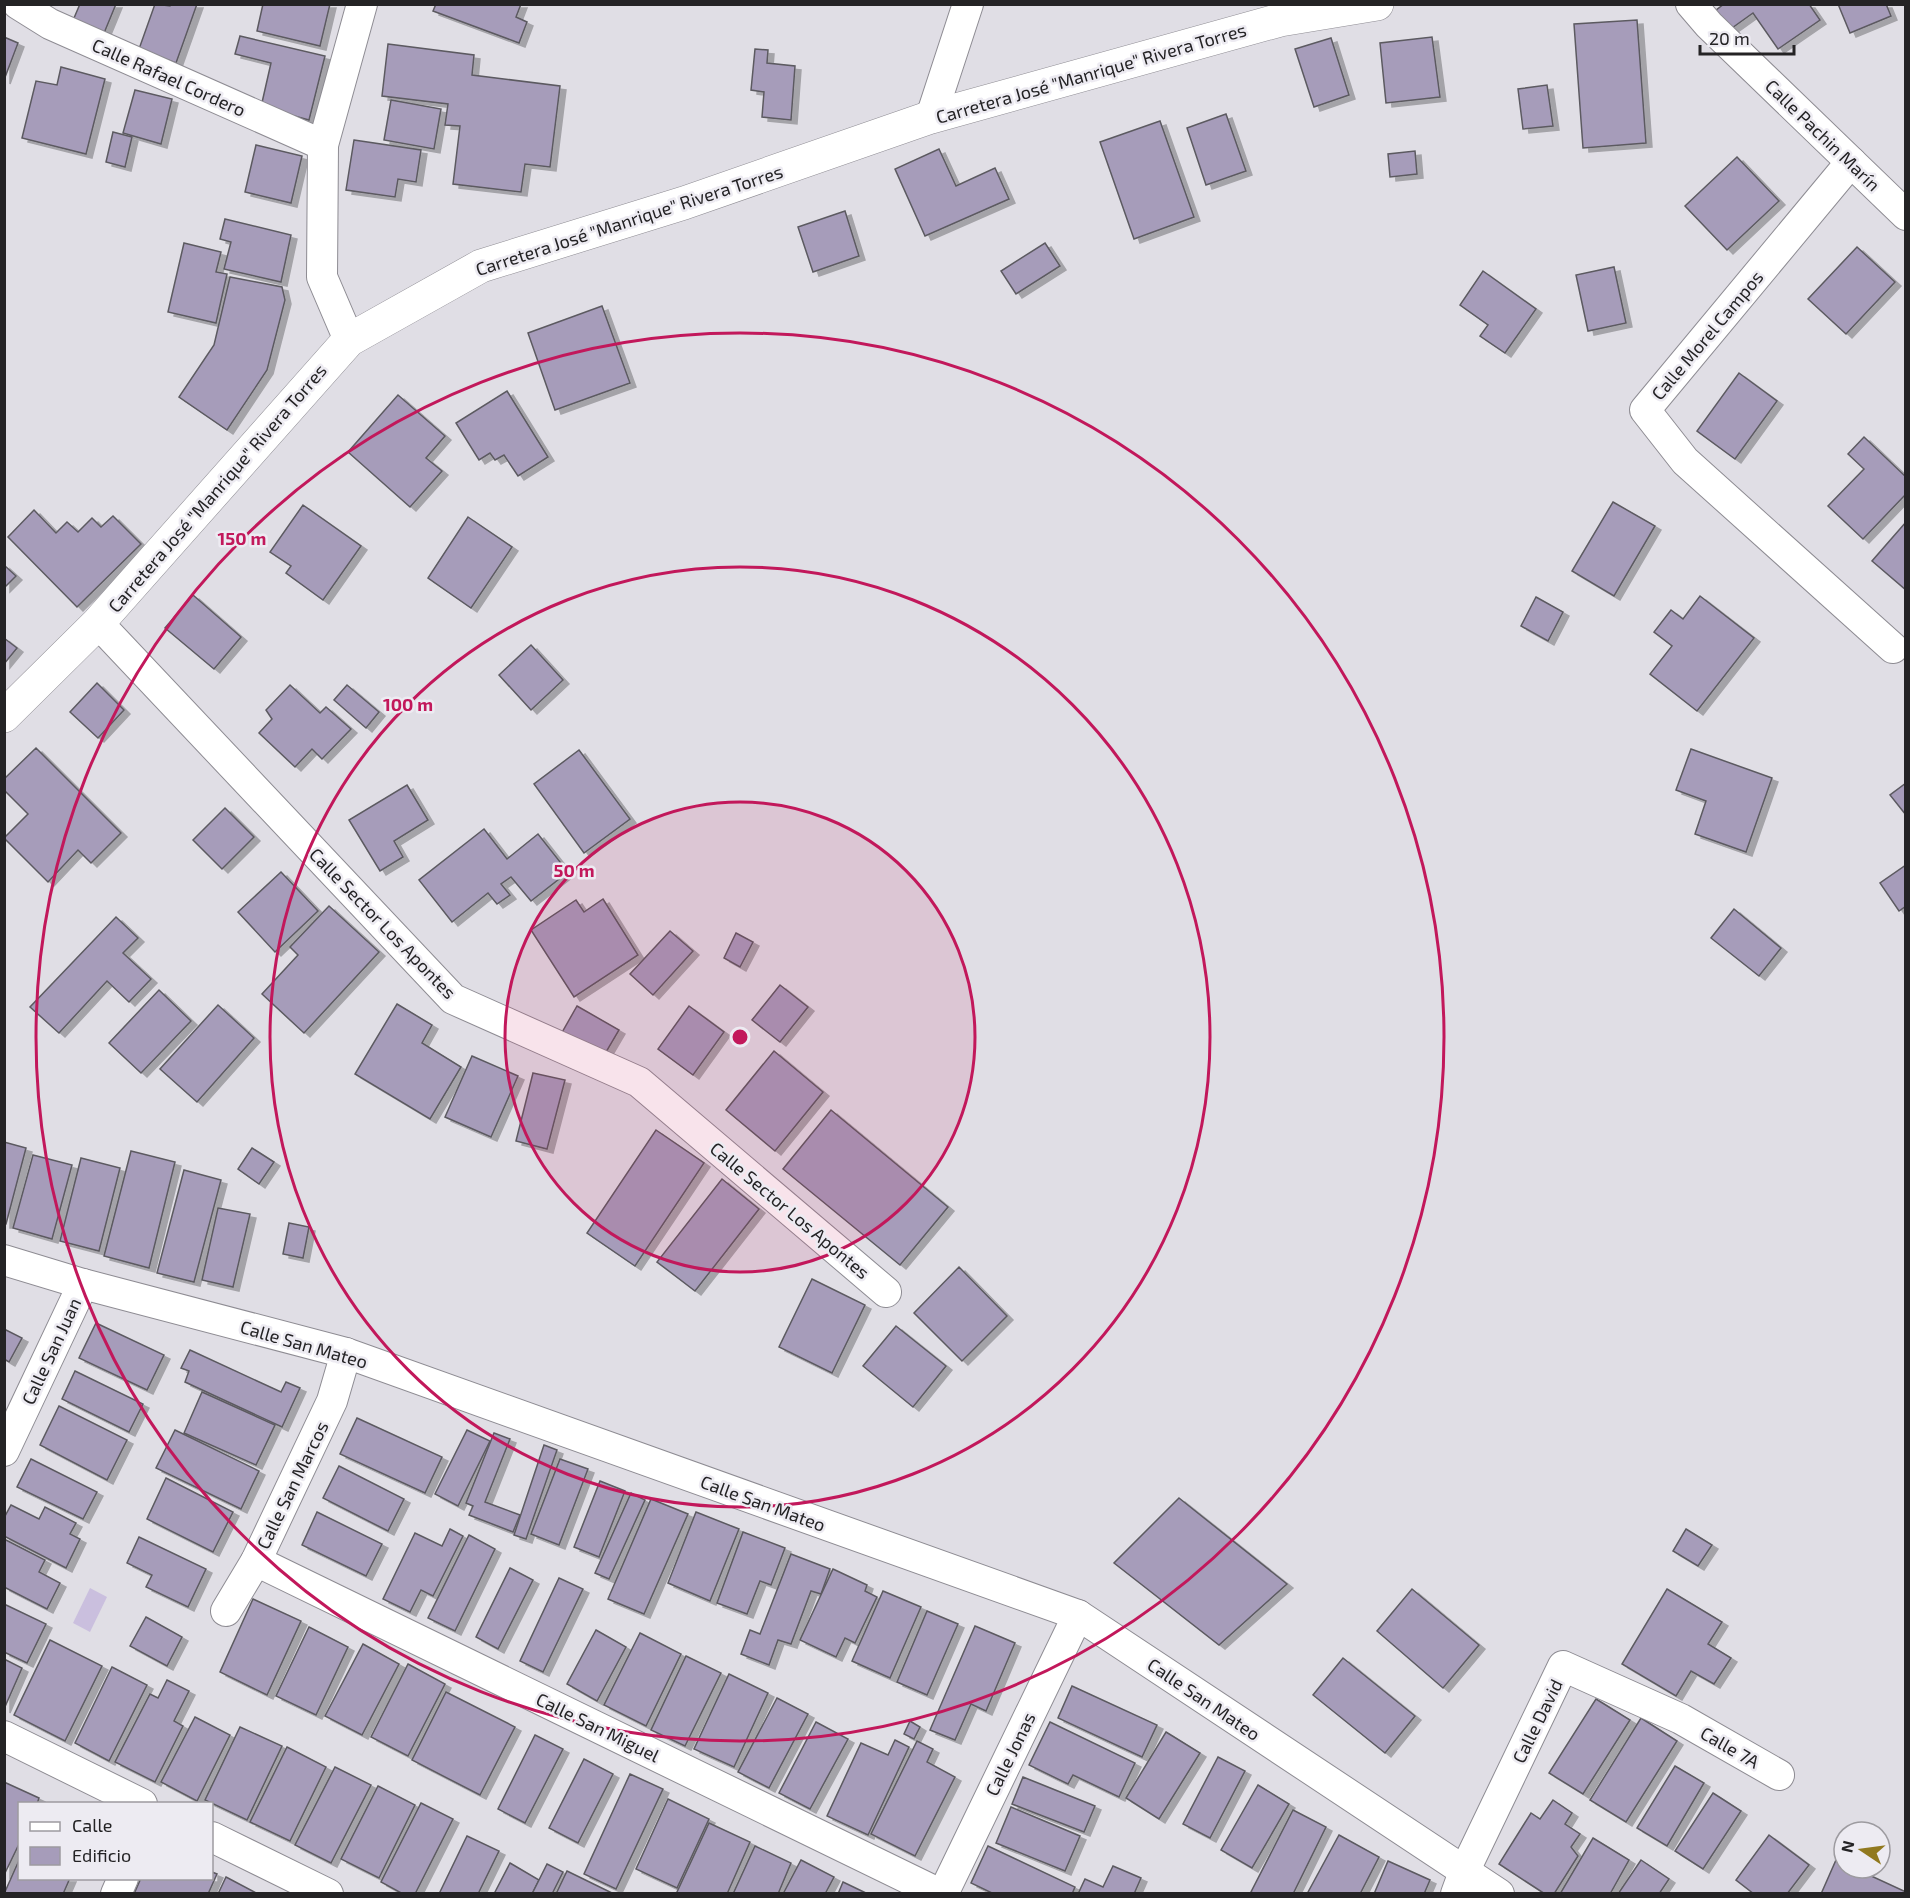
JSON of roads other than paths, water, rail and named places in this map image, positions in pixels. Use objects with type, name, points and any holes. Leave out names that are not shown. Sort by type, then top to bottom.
[{"type":"street","name":"Calle Rafael Cordero","points":[[18,4],[50,24],[323,145]]},
{"type":"street","points":[[349,340],[322,277],[323,145],[362,4]]},
{"type":"street","points":[[931,117],[968,4]]},
{"type":"street","name":"Carretera José \"Manrique\" Rivera Torres","points":[[4,716],[98,623],[349,340],[481,266],[684,203],[931,117],[1280,20],[1377,4]]},
{"type":"street","name":"Calle Pachin Marín","points":[[1691,4],[1708,25],[1905,215]]},
{"type":"street","name":"Calle Morel Campos","points":[[1851,162],[1645,410],[1685,461],[1893,648]]},
{"type":"street","name":"Calle Sector Los Apontes","points":[[98,623],[453,999],[639,1082],[886,1292]]},
{"type":"street","name":"Calle San Mateo","points":[[4,1260],[83,1284],[346,1353],[1078,1616],[1460,1883],[1499,1893]]},
{"type":"street","name":"Calle San Juan","points":[[4,1451],[83,1284]]},
{"type":"street","name":"Calle San Marcos","points":[[226,1611],[256,1561],[332,1401],[346,1353]]},
{"type":"street","name":"Calle San Miguel","points":[[256,1561],[941,1893]]},
{"type":"street","name":"Calle Jonas","points":[[941,1893],[1078,1616]]},
{"type":"street","name":"Calle David","points":[[1460,1883],[1563,1666],[1681,1719]]},
{"type":"street","name":"Calle 7A","points":[[1681,1719],[1779,1775]]},
{"type":"street","points":[[4,1736],[140,1802]]},
{"type":"street","points":[[213,1837],[328,1893]]}]
